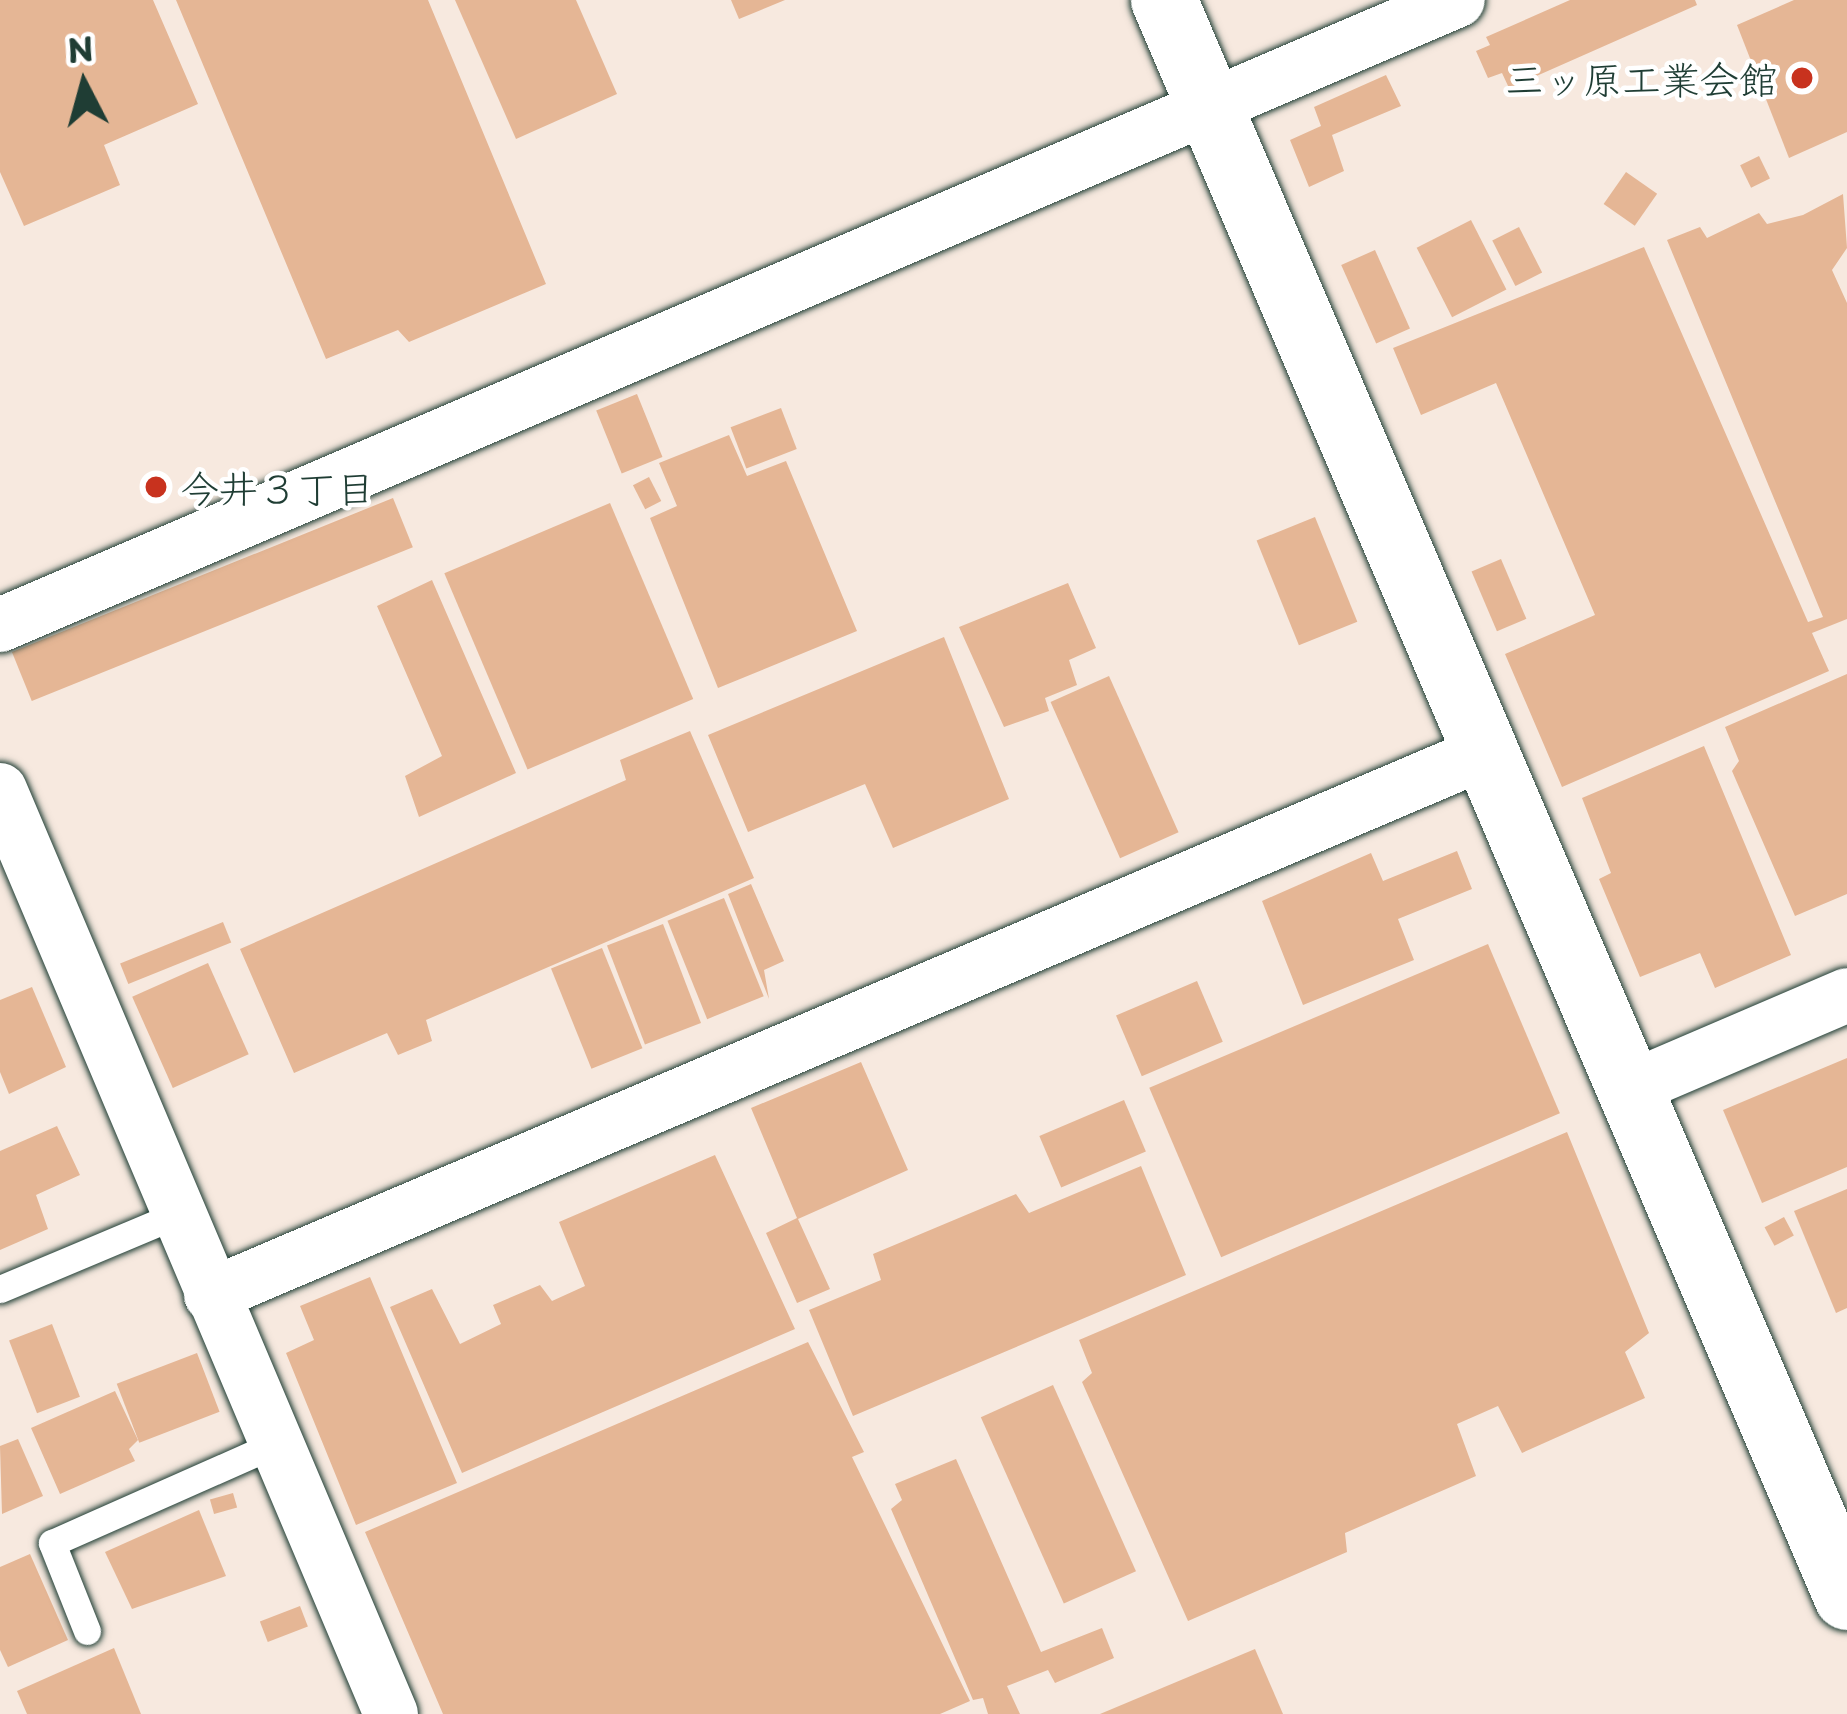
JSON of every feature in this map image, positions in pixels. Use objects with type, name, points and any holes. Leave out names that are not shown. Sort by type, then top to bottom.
[{"type":"street","points":[[1164,0],[1847,1597]]},
{"type":"street","points":[[0,625],[1458,0]]},
{"type":"street","points":[[211,1295],[1486,752]]},
{"type":"street","points":[[0,790],[391,1714]]},
{"type":"street","points":[[1628,1090],[1847,995]]},
{"type":"lane","points":[[0,1289],[178,1214]]},
{"type":"lane","points":[[87,1631],[52,1543],[275,1444]]},
{"type":"shaded area","points":[[0,0],[1847,0],[1847,1714],[0,1714]]},
{"type":"building","points":[[0,0],[153,0],[198,104],[104,145],[120,185],[24,226],[0,172]]},
{"type":"building","points":[[176,0],[428,0],[546,284],[409,342],[398,330],[326,359]]},
{"type":"building","points":[[455,0],[576,0],[617,94],[516,139]]},
{"type":"building","points":[[731,0],[785,0],[739,19]]},
{"type":"building","points":[[1570,0],[1695,0],[1697,5],[1509,88],[1502,73],[1488,78],[1476,51],[1490,45],[1486,37]]},
{"type":"building","name":"三ッ原工業会館","points":[[1794,0],[1847,0],[1847,132],[1789,158],[1737,25]]},
{"type":"building","points":[[1386,75],[1401,106],[1332,135],[1344,171],[1309,187],[1290,140],[1321,126],[1314,107]]},
{"type":"building","points":[[1759,156],[1770,178],[1751,188],[1740,165]]},
{"type":"building","points":[[1626,172],[1657,194],[1635,226],[1604,204]]},
{"type":"building","points":[[1843,194],[1847,248],[1832,270],[1847,303],[1847,619],[1812,633],[1829,671],[1562,787],[1505,654],[1595,615],[1496,383],[1421,415],[1393,348],[1644,247],[1808,622],[1823,617],[1667,240],[1700,227],[1707,238],[1759,213],[1767,224],[1803,215]]},
{"type":"building","points":[[1471,220],[1506,289],[1452,317],[1417,248]]},
{"type":"building","points":[[1519,227],[1542,272],[1515,286],[1492,241]]},
{"type":"building","points":[[1375,250],[1410,329],[1376,344],[1341,265]]},
{"type":"building","points":[[637,394],[662,457],[622,474],[596,410]]},
{"type":"building","points":[[781,408],[797,449],[746,468],[731,427]]},
{"type":"building","points":[[729,435],[747,476],[786,461],[857,631],[718,688],[650,518],[677,506],[659,463]]},
{"type":"building","points":[[649,477],[661,501],[645,509],[633,485]]},
{"type":"building","points":[[393,498],[413,547],[32,701],[12,652]]},
{"type":"building","points":[[610,503],[693,699],[528,769],[444,573]]},
{"type":"building","points":[[1315,517],[1357,622],[1299,645],[1257,541]]},
{"type":"building","points":[[1501,559],[1526,619],[1497,631],[1472,572]]},
{"type":"building","points":[[432,580],[516,773],[419,817],[405,776],[442,756],[377,606]]},
{"type":"building","points":[[1068,583],[1096,648],[1069,660],[1077,685],[1045,698],[1049,711],[1004,727],[959,627]]},
{"type":"building","points":[[944,637],[1009,799],[893,848],[865,784],[748,832],[708,735]]},
{"type":"building","points":[[1847,674],[1847,894],[1795,916],[1732,771],[1739,761],[1725,727]]},
{"type":"building","points":[[1109,676],[1179,832],[1120,858],[1051,702]]},
{"type":"building","points":[[690,731],[754,878],[426,1020],[432,1041],[398,1055],[387,1033],[294,1073],[240,949],[626,780],[620,760]]},
{"type":"building","points":[[1704,746],[1791,955],[1715,988],[1700,953],[1640,977],[1599,879],[1611,873],[1582,798]]},
{"type":"building","points":[[1457,851],[1472,889],[1398,919],[1414,960],[1303,1005],[1262,901],[1371,853],[1383,881]]},
{"type":"building","points":[[751,884],[784,961],[764,970],[769,999],[728,894]]},
{"type":"building","points":[[724,898],[764,996],[707,1019],[667,921]]},
{"type":"building","points":[[223,922],[231,942],[128,984],[120,964]]},
{"type":"building","points":[[663,924],[701,1023],[645,1044],[607,946]]},
{"type":"building","points":[[1488,944],[1560,1113],[1221,1257],[1149,1088]]},
{"type":"building","points":[[602,948],[642,1048],[591,1069],[551,969]]},
{"type":"building","points":[[208,963],[249,1054],[173,1088],[132,997]]},
{"type":"building","points":[[1197,981],[1223,1042],[1142,1076],[1116,1015]]},
{"type":"building","points":[[32,987],[66,1067],[9,1094],[0,1072],[0,1000]]},
{"type":"building","points":[[1847,1058],[1847,1167],[1762,1203],[1723,1110]]},
{"type":"building","points":[[861,1062],[908,1170],[798,1219],[830,1289],[797,1303],[766,1233],[797,1218],[751,1108]]},
{"type":"building","points":[[1124,1100],[1146,1152],[1061,1187],[1039,1136]]},
{"type":"building","points":[[57,1126],[80,1175],[36,1195],[48,1229],[0,1250],[0,1151]]},
{"type":"building","points":[[1567,1132],[1649,1333],[1625,1352],[1645,1398],[1522,1453],[1498,1406],[1457,1424],[1476,1476],[1345,1533],[1347,1552],[1188,1621],[1082,1382],[1092,1373],[1079,1340]]},
{"type":"building","points":[[715,1155],[795,1329],[462,1473],[390,1307],[432,1289],[460,1344],[501,1324],[493,1305],[540,1285],[552,1301],[585,1286],[559,1222]]},
{"type":"building","points":[[1141,1166],[1186,1275],[853,1416],[809,1310],[881,1280],[873,1254],[1016,1194],[1029,1213]]},
{"type":"building","points":[[1847,1189],[1847,1308],[1836,1313],[1794,1211]]},
{"type":"building","points":[[1784,1217],[1794,1236],[1774,1246],[1765,1227]]},
{"type":"building","points":[[370,1277],[457,1483],[356,1525],[286,1353],[314,1340],[300,1306]]},
{"type":"building","points":[[52,1324],[80,1397],[37,1413],[9,1340]]},
{"type":"building","points":[[808,1342],[864,1452],[852,1457],[970,1701],[940,1714],[443,1714],[365,1532]]},
{"type":"building","points":[[197,1353],[220,1412],[139,1443],[117,1384]]},
{"type":"building","points":[[1053,1385],[1136,1571],[1064,1603],[981,1417]]},
{"type":"building","points":[[115,1391],[138,1440],[129,1449],[135,1461],[60,1494],[31,1428]]},
{"type":"building","points":[[18,1439],[43,1496],[2,1514],[0,1446]]},
{"type":"building","points":[[956,1459],[1041,1652],[1102,1628],[1114,1658],[1055,1683],[1048,1670],[1007,1686],[1020,1714],[988,1714],[983,1698],[973,1700],[891,1509],[902,1500],[895,1484]]},
{"type":"building","points":[[233,1493],[237,1507],[214,1514],[210,1500]]},
{"type":"building","points":[[199,1510],[226,1576],[132,1609],[105,1552]]},
{"type":"building","points":[[30,1554],[68,1640],[8,1667],[0,1650],[0,1567]]},
{"type":"building","points":[[300,1606],[308,1627],[268,1642],[260,1621]]},
{"type":"building","points":[[114,1648],[141,1714],[27,1714],[17,1691]]},
{"type":"building","points":[[1255,1649],[1283,1714],[1100,1714]]},
{"type":"place","name":"三ッ原工業会館","points":[[1802,78]]},
{"type":"place","name":"今井３丁目","points":[[156,487]]}]
